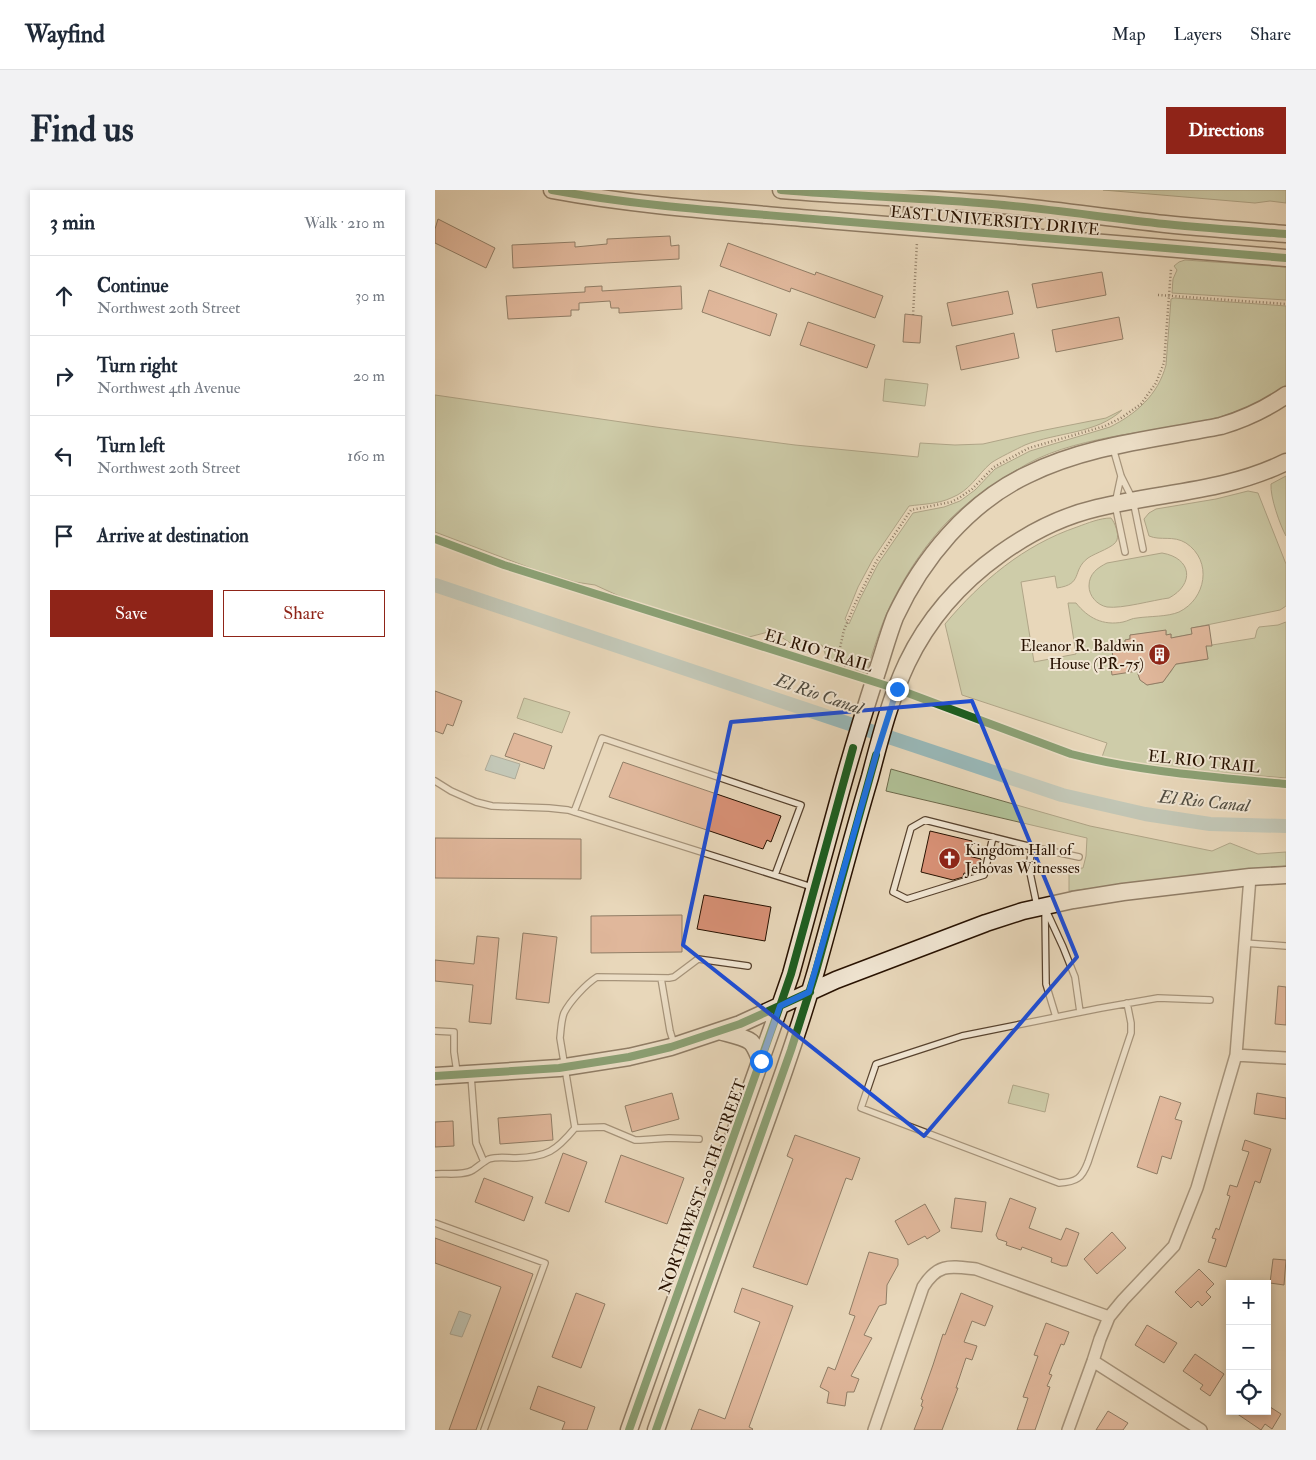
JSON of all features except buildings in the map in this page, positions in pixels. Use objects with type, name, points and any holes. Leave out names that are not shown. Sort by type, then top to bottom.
[{"type":"street","name":"EAST UNIVERSITY DRIVE","points":[[552,190],[612,200],[693,208],[1286,258]]},
{"type":"street","name":"EAST UNIVERSITY DRIVE","points":[[781,190],[832,194],[898,194],[1164,224],[1286,234]]},
{"type":"street","points":[[896,226],[898,194]]},
{"type":"street","name":"NORTHWEST 20TH STREET","points":[[629,1430],[791,974],[853,748],[895,618],[919,575],[948,536],[967,517],[1004,488],[1025,476],[1095,449],[1221,426],[1254,414],[1286,395]]},
{"type":"street","points":[[655,1430],[791,1050],[887,719],[907,664],[918,643],[941,610],[963,585],[1003,552],[1028,536],[1073,515],[1133,500],[1243,480],[1286,462]]},
{"type":"street","points":[[842,787],[865,793]]},
{"type":"street","points":[[435,1076],[565,1067],[629,1057],[675,1046],[740,1024],[809,992],[986,923],[1041,907],[1123,892],[1249,877],[1286,875]]},
{"type":"street","points":[[1068,1430],[1109,1317],[1174,1246],[1197,1188],[1236,1055],[1249,877]]},
{"type":"street","points":[[719,1031],[751,1042],[761,1061]]},
{"type":"street","points":[[1236,1055],[1286,1058]]},
{"type":"street","points":[[874,1430],[923,1287],[930,1276],[940,1268],[975,1269],[1109,1317]]},
{"type":"street","points":[[673,1310],[695,1318]]},
{"type":"street","points":[[1093,1361],[1201,1430]]},
{"type":"lane","points":[[1113,446],[1121,476],[1133,500],[1143,549]]},
{"type":"lane","points":[[1121,476],[1115,504],[1125,552]]},
{"type":"lane","points":[[574,812],[602,738],[801,805],[775,876]]},
{"type":"lane","points":[[435,781],[475,802],[492,806],[549,808],[574,812],[814,888]]},
{"type":"lane","points":[[993,837],[984,876],[907,899],[893,892],[911,828],[925,820],[1079,857]]},
{"type":"lane","points":[[1032,847],[1029,868],[1041,907],[1063,946],[1075,977],[1080,1012]]},
{"type":"lane","points":[[1041,907],[1046,984],[1056,1017]]},
{"type":"lane","points":[[1245,943],[1286,946]]},
{"type":"lane","points":[[575,1128],[560,1038],[565,1013],[589,982],[597,978],[674,977],[698,958],[748,966]]},
{"type":"lane","points":[[661,978],[670,1031],[675,1046]]},
{"type":"lane","points":[[1127,1003],[1131,1033],[1084,1172],[1079,1178],[1071,1182],[1059,1183],[861,1108],[876,1064],[962,1036],[1080,1012],[1127,1003],[1158,998],[1210,1000]]},
{"type":"lane","points":[[435,1031],[454,1032],[455,1052],[464,1074],[476,1143],[484,1162]]},
{"type":"lane","points":[[435,1174],[465,1172],[490,1159],[534,1157],[545,1154],[554,1150],[575,1128],[605,1127],[635,1140],[699,1139]]},
{"type":"lane","points":[[435,1223],[545,1263],[484,1430]]},
{"type":"path","points":[[913,315],[917,242]]},
{"type":"path","points":[[1158,294],[1286,304]]},
{"type":"highlighted area","points":[[972,701],[1077,957],[924,1136],[683,945],[731,722]]},
{"type":"green space","points":[[1103,190],[1286,190],[1286,203],[1270,201],[1255,203]]},
{"type":"green space","points":[[1185,260],[1286,267],[1286,300],[1172,293],[1173,279],[1177,270],[1174,266]]},
{"type":"green space","points":[[1171,299],[1286,306],[1286,385],[1248,407],[1207,420],[1121,435],[1061,449],[1038,458],[987,489],[950,519],[917,560],[902,583],[886,614],[866,674],[855,670],[857,665],[851,668],[827,659],[822,645],[798,648],[772,631],[749,637],[672,614],[619,596],[595,585],[575,582],[533,569],[435,532],[435,395],[795,445],[918,457],[920,443],[983,444],[1106,418],[1122,410],[1101,424],[1025,445],[991,463],[958,495],[936,503],[909,506],[873,559],[858,587],[845,619],[849,624],[878,564],[913,513],[944,507],[960,501],[975,490],[995,469],[1030,451],[1110,427],[1129,416],[1145,402],[1158,386],[1166,365]]},
{"type":"green space","points":[[885,379],[928,384],[925,406],[883,401]]},
{"type":"green space","points":[[1286,476],[1286,536],[1276,511],[1271,484]]},
{"type":"green space","points":[[1248,491],[1258,493],[1286,564],[1286,606],[1280,610],[1192,628],[1192,634],[1171,638],[1171,634],[1166,635],[1166,631],[1130,635],[1130,639],[1125,640],[1125,647],[1112,649],[1113,659],[1110,660],[1113,674],[1137,671],[1140,680],[1147,685],[1163,682],[1172,670],[1172,665],[1208,659],[1206,646],[1255,638],[1259,627],[1286,622],[1286,778],[1164,768],[1102,757],[1107,743],[962,695],[945,624],[973,593],[1021,554],[1058,535],[1094,521],[1111,518],[1115,525],[1117,540],[1115,543],[1088,558],[1071,583],[1057,588],[1055,576],[1021,582],[1034,662],[1076,654],[1068,603],[1076,603],[1096,620],[1116,623],[1135,618],[1164,616],[1179,612],[1188,606],[1200,589],[1203,569],[1195,551],[1181,541],[1149,536],[1144,519],[1149,513],[1156,509],[1216,499]]},
{"type":"green space","points":[[1162,553],[1179,560],[1186,572],[1183,586],[1169,598],[1129,606],[1107,607],[1092,597],[1089,590],[1089,582],[1094,572],[1100,567],[1107,563]]},
{"type":"green space","points":[[524,698],[570,712],[562,733],[517,718]]},
{"type":"green space","points":[[891,769],[1090,826],[1212,851],[1230,843],[1258,854],[1286,852],[1286,866],[1069,891],[1069,869],[1083,868],[1087,838],[886,791]]},
{"type":"green space","points":[[1013,1085],[1049,1094],[1045,1112],[1008,1103]]},
{"type":"water","points":[[491,755],[520,764],[515,779],[485,770]]},
{"type":"water","points":[[459,1311],[471,1315],[462,1337],[450,1334]]},
{"type":"waterway","name":"El Rio Canal","points":[[435,585],[1062,795],[1145,814],[1210,824],[1286,826]]},
{"type":"cycle path","points":[[552,190],[620,201],[689,208],[1286,258]]},
{"type":"cycle path","points":[[781,190],[992,204],[1165,224],[1286,234]]},
{"type":"cycle path","name":"EL RIO TRAIL","points":[[435,539],[504,565],[897,689],[1071,754],[1151,770],[1286,784]]},
{"type":"cycle path","points":[[629,1430],[791,974],[853,748]]},
{"type":"cycle path","points":[[656,1430],[791,1050],[816,971],[876,755]]},
{"type":"cycle path","points":[[435,1076],[559,1068],[629,1057],[671,1047],[740,1024],[810,992]]},
{"type":"place","name":"Eleanor R. Baldwin House (PR-75)","points":[[1160,654]]},
{"type":"place","name":"Kingdom Hall of Jehovas Witnesses","points":[[949,858]]},
{"type":"route","points":[[761,1061],[780,1006],[809,992],[876,755],[897,689]]}]
